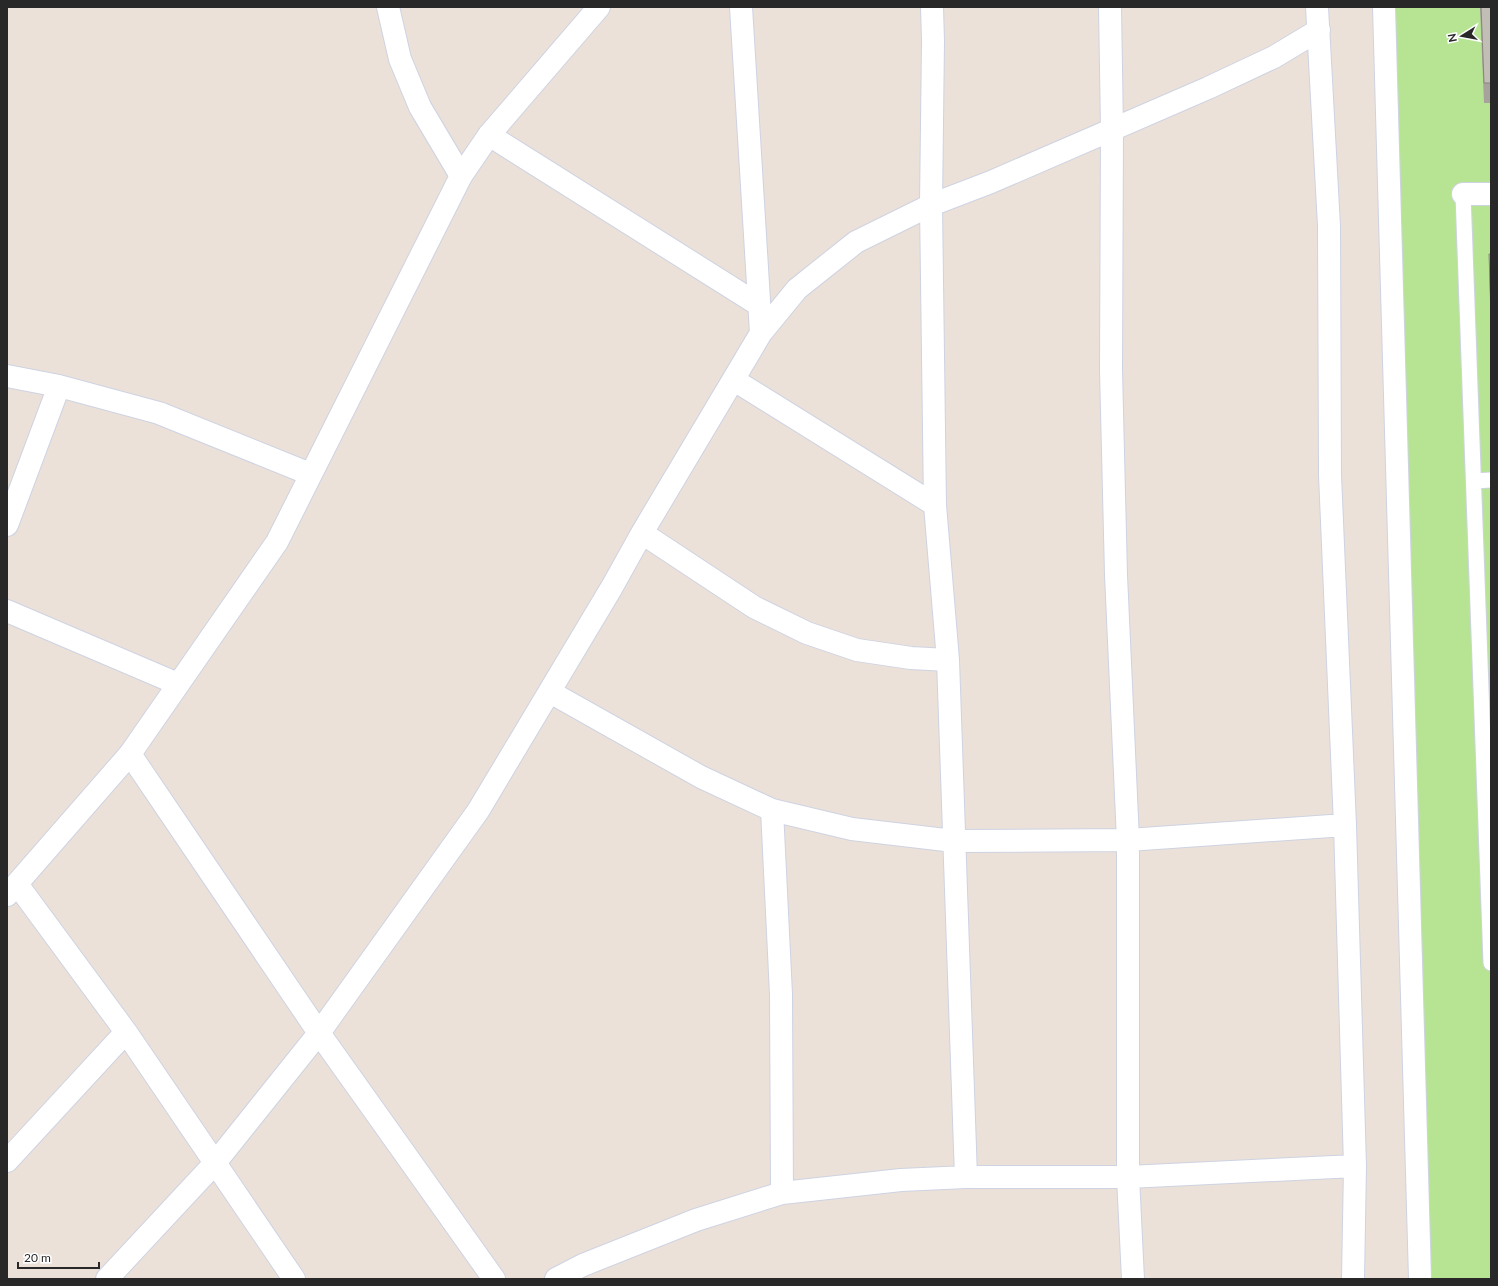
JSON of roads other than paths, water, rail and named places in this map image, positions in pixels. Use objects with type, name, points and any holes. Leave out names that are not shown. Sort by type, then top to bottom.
[{"type":"street","points":[[388,7],[400,59],[414,94],[420,107],[461,176]]},
{"type":"street","points":[[294,1279],[126,1032],[12,890],[130,754],[277,542],[461,176],[489,135],[599,7]]},
{"type":"street","points":[[741,7],[761,333]]},
{"type":"street","points":[[932,7],[931,205],[935,505],[948,660],[966,1177]]},
{"type":"street","points":[[1110,7],[1112,130],[1110,370],[1116,575],[1128,840],[1128,1177],[1133,1279]]},
{"type":"street","points":[[1317,7],[1328,226],[1330,475],[1346,825],[1355,1166],[1353,1279]]},
{"type":"street","points":[[1384,7],[1420,1279]]},
{"type":"street","points":[[107,1279],[215,1163],[319,1033],[478,811],[550,692],[642,533],[761,333],[798,289],[856,242],[931,205],[991,182],[1208,88],[1274,57],[1319,30]]},
{"type":"street","points":[[489,135],[759,305]]},
{"type":"street","points":[[1463,194],[1491,194]]},
{"type":"street","points":[[7,376],[58,386],[159,413],[310,474]]},
{"type":"street","points":[[734,380],[935,505]]},
{"type":"street","points":[[7,525],[58,386]]},
{"type":"street","points":[[642,533],[754,607],[807,633],[857,650],[911,658],[948,660]]},
{"type":"street","points":[[7,611],[178,684]]},
{"type":"street","points":[[550,692],[701,777],[772,810],[852,829],[954,841],[1128,840],[1346,825]]},
{"type":"street","points":[[130,754],[319,1033],[494,1279]]},
{"type":"street","points":[[772,810],[781,994],[782,1193]]},
{"type":"street","points":[[7,1161],[126,1032]]},
{"type":"street","points":[[556,1279],[583,1265],[696,1220],[782,1193],[901,1180],[966,1177],[1128,1177],[1355,1166]]},
{"type":"lane","points":[[1463,194],[1474,481],[1486,692],[1491,963]]},
{"type":"lane","points":[[1474,481],[1491,480]]}]
